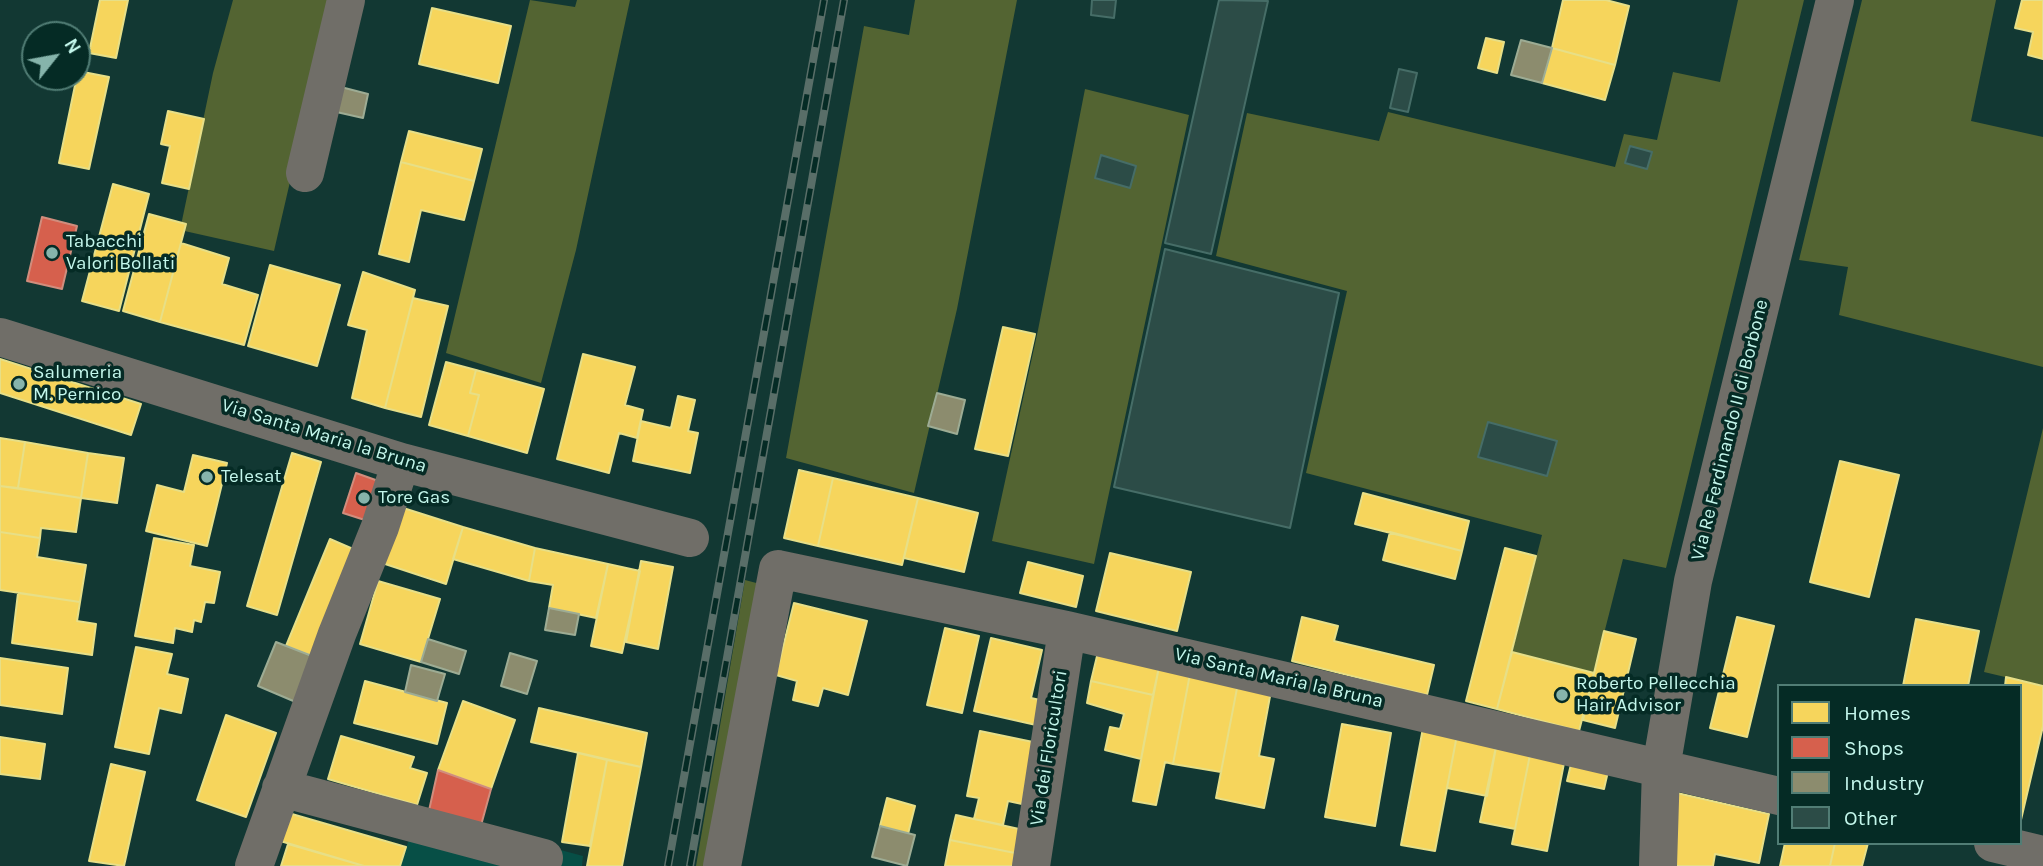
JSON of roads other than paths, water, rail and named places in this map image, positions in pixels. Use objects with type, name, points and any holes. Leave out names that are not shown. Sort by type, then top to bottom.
[{"type":"street","points":[[305,173],[346,0]]},
{"type":"street","name":"Via Re Ferdinando II di Borbone","points":[[1658,866],[1661,768],[1693,581],[1835,0]]},
{"type":"street","name":"Via Santa Maria la Bruna","points":[[0,337],[401,462],[690,538]]},
{"type":"street","points":[[254,866],[380,527],[401,462]]},
{"type":"street","name":"Via Santa Maria la Bruna","points":[[722,866],[778,569],[1067,630],[1661,768],[1704,781],[1777,796]]},
{"type":"street","name":"Via dei Floricultori","points":[[1031,866],[1067,630]]},
{"type":"street","points":[[281,788],[544,858]]},
{"type":"street","points":[[2001,845],[2043,855]]},
{"type":"railway","points":[[668,866],[824,0]]},
{"type":"railway","points":[[690,866],[844,0]]},
{"type":"place","name":"Tabacchi Valori Bollati","points":[[52,253]]},
{"type":"place","name":"Salumeria M. Pernico","points":[[19,384]]},
{"type":"place","name":"Telesat","points":[[207,477]]},
{"type":"place","name":"Tore Gas","points":[[364,498]]},
{"type":"place","name":"Roberto Pellecchia Hair Advisor","points":[[1562,695]]}]
